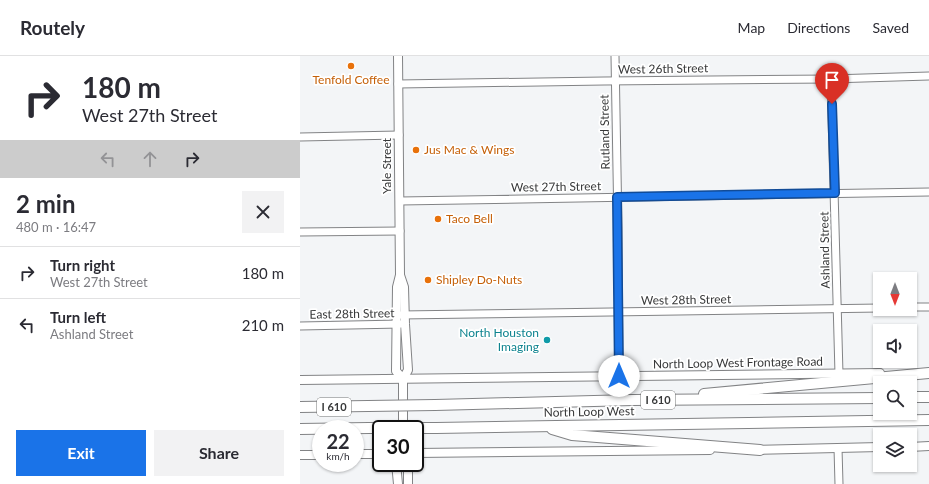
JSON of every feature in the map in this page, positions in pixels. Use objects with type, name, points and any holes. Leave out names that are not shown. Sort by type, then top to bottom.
[{"type":"highway","points":[[632,400],[929,373]]},
{"type":"highway","points":[[917,397],[929,397]]},
{"type":"highway","name":"North Loop West","points":[[300,407],[632,400],[873,398]]},
{"type":"highway","name":"North Loop West","points":[[300,429],[929,420]]},
{"type":"highway","points":[[542,426],[572,435],[760,450]]},
{"type":"main road","name":"Yale Street","points":[[398,56],[400,276],[397,287],[396,371],[403,379]]},
{"type":"main road","name":"Yale Street","points":[[400,276],[404,287],[408,370],[403,379],[403,420]]},
{"type":"main road","name":"North Loop West Frontage Road","points":[[300,380],[929,373]]},
{"type":"main road","points":[[917,447],[929,446]]},
{"type":"main road","points":[[424,453],[760,450],[873,447]]},
{"type":"main road","points":[[300,455],[312,455]]},
{"type":"main road","points":[[397,472],[398,484]]},
{"type":"main road","points":[[408,472],[408,484]]},
{"type":"street","name":"Rutland Street","points":[[614,56],[619,376]]},
{"type":"street","name":"West 26th Street","points":[[398,84],[831,79],[929,76]]},
{"type":"street","name":"Ashland Street","points":[[831,79],[839,374]]},
{"type":"street","points":[[300,137],[399,135]]},
{"type":"street","name":"West 27th Street","points":[[400,201],[929,192]]},
{"type":"street","points":[[300,232],[400,231]]},
{"type":"street","points":[[917,307],[929,307]]},
{"type":"street","name":"West 28th Street","points":[[396,316],[873,308]]},
{"type":"street","name":"East 28th Street","points":[[300,326],[405,324]]},
{"type":"street","points":[[838,448],[839,484]]},
{"type":"place","name":"Tenfold Coffee","points":[[351,66]]},
{"type":"place","name":"Jus Mac & Wings","points":[[416,150]]},
{"type":"place","name":"Taco Bell","points":[[438,219]]},
{"type":"place","name":"Shipley Do-Nuts","points":[[428,280]]},
{"type":"place","name":"North Houston Imaging","points":[[547,340]]},
{"type":"route","points":[[619,376],[617,197],[835,193],[832,104]]}]
